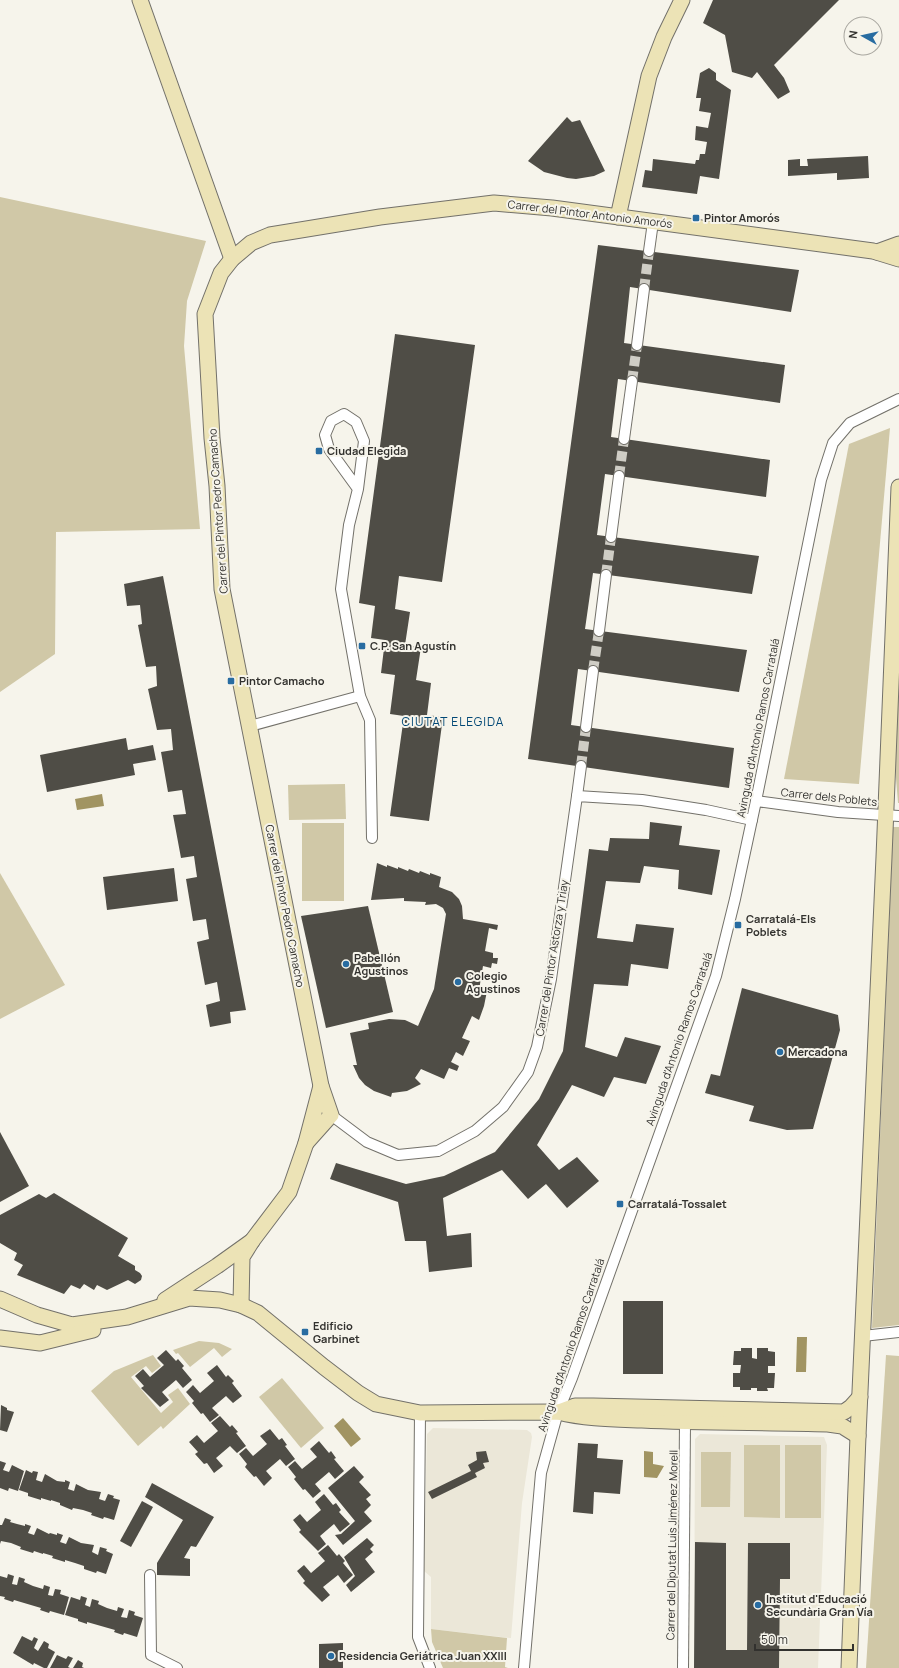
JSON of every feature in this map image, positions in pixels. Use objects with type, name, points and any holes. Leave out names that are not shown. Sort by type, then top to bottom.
[{"type":"street","points":[[140,0],[232,259]]},
{"type":"street","points":[[618,217],[649,76],[664,37],[682,0]]},
{"type":"street","name":"Carrer del Pintor Antonio Amorós","points":[[212,295],[221,273],[232,259],[251,243],[270,235],[380,217],[494,203],[552,208],[877,252],[899,259]]},
{"type":"street","points":[[649,251],[653,222]]},
{"type":"street","name":"Carrer del Pintor Antonio Amorós","points":[[877,252],[899,244]]},
{"type":"street","points":[[637,345],[644,289]]},
{"type":"street","name":"Carrer del Pintor Pedro Camacho","points":[[212,295],[205,314],[212,438],[217,486],[222,589],[321,1086]]},
{"type":"street","points":[[624,439],[632,381]]},
{"type":"street","name":"Avinguda d'Antonio Ramos Carratalá","points":[[524,1668],[541,1473],[558,1412],[572,1378],[716,976],[752,820],[821,480],[833,443],[850,423],[899,399]]},
{"type":"street","points":[[358,489],[329,449],[325,436],[331,422],[344,414],[356,422],[364,441],[358,489],[349,526],[341,589],[360,696],[370,720],[372,838]]},
{"type":"street","points":[[611,537],[619,476]]},
{"type":"street","points":[[849,1668],[863,1336],[892,816],[899,487]]},
{"type":"street","points":[[599,631],[606,575]]},
{"type":"street","points":[[586,727],[593,671]]},
{"type":"street","points":[[250,726],[360,696]]},
{"type":"street","name":"Carrer del Pintor Astorza y Triay","points":[[331,1116],[367,1142],[398,1155],[438,1151],[475,1131],[503,1107],[528,1072],[537,1046],[551,979],[581,766]]},
{"type":"street","points":[[576,796],[647,801],[706,810],[752,820]]},
{"type":"street","name":"Carrer dels Poblets","points":[[756,801],[838,812],[892,816]]},
{"type":"street","points":[[306,1143],[331,1116],[321,1086]]},
{"type":"street","points":[[241,1305],[242,1256],[289,1192],[306,1143],[321,1086]]},
{"type":"street","points":[[0,1338],[40,1343],[106,1327],[169,1298],[252,1241]]},
{"type":"street","points":[[1,1299],[37,1315],[72,1325],[127,1317],[190,1298],[220,1300],[241,1305],[258,1312],[324,1367],[364,1397],[376,1404],[420,1413],[558,1412],[576,1417],[592,1418],[685,1422],[828,1424],[842,1426],[858,1436]]},
{"type":"street","points":[[863,1336],[899,1332]]},
{"type":"street","points":[[558,1412],[575,1406],[587,1406],[844,1412],[860,1397]]},
{"type":"street","points":[[420,1413],[418,1637],[430,1668]]},
{"type":"street","name":"Carrer del Diputat Luis Jiménez Morell","points":[[683,1668],[685,1422]]},
{"type":"street","points":[[150,1575],[151,1654],[177,1668]]},
{"type":"shaded area","points":[[0,197],[206,241],[187,301],[184,346],[200,529],[56,532],[55,654],[0,692]]},
{"type":"shaded area","points":[[890,428],[859,784],[784,779],[849,444]]},
{"type":"shaded area","points":[[899,646],[899,803],[898,803],[895,766]]},
{"type":"shaded area","points":[[345,784],[346,819],[289,820],[288,785]]},
{"type":"shaded area","points":[[102,794],[104,806],[77,810],[75,799]]},
{"type":"shaded area","points":[[302,823],[344,823],[344,901],[302,901]]},
{"type":"shaded area","points":[[893,827],[899,827],[899,1325],[872,1328]]},
{"type":"shaded area","points":[[0,873],[65,985],[0,1019]]},
{"type":"shaded area","points":[[797,1337],[807,1337],[806,1372],[796,1372]]},
{"type":"shaded area","points":[[199,1341],[219,1343],[232,1349],[222,1357],[214,1348],[190,1367],[178,1353],[176,1354],[173,1350]]},
{"type":"shaded area","points":[[153,1355],[161,1366],[152,1373],[146,1366],[131,1377],[161,1413],[173,1402],[168,1395],[178,1388],[190,1404],[163,1429],[161,1426],[138,1446],[91,1391],[114,1371]]},
{"type":"shaded area","points":[[886,1355],[899,1356],[899,1668],[866,1668]]},
{"type":"shaded area","points":[[282,1378],[324,1428],[301,1448],[259,1397]]},
{"type":"shaded area","points":[[343,1418],[361,1439],[351,1447],[334,1426]]},
{"type":"shaded area","points":[[433,1428],[527,1430],[531,1433],[532,1437],[522,1503],[511,1638],[431,1629],[431,1577],[424,1571],[427,1434]]},
{"type":"shaded area","name":"Institut d'Educació Secundària Gran Vía","points":[[700,1434],[824,1437],[827,1445],[818,1668],[694,1668],[695,1439]]},
{"type":"shaded area","points":[[744,1445],[780,1445],[780,1518],[744,1517]]},
{"type":"shaded area","points":[[785,1445],[821,1445],[821,1518],[785,1518]]},
{"type":"shaded area","points":[[644,1451],[653,1452],[653,1464],[664,1466],[657,1478],[644,1477]]},
{"type":"shaded area","points":[[701,1452],[731,1452],[730,1507],[701,1507]]},
{"type":"shaded area","points":[[431,1629],[507,1638],[505,1667],[508,1668],[443,1668],[432,1642]]},
{"type":"building","points":[[713,0],[839,0],[774,65],[784,78],[790,92],[778,99],[757,72],[752,78],[732,72],[725,35],[703,23]]},
{"type":"building","points":[[709,68],[716,73],[716,80],[731,90],[719,179],[700,176],[697,194],[642,187],[645,170],[652,171],[653,159],[695,164],[696,160],[699,160],[700,154],[705,154],[707,142],[695,140],[696,126],[708,128],[711,113],[699,111],[701,98],[696,98],[700,73]]},
{"type":"building","points":[[567,117],[572,122],[580,120],[605,171],[594,176],[576,179],[567,178],[544,172],[528,161]]},
{"type":"building","points":[[868,156],[869,178],[837,180],[837,173],[788,176],[788,160],[800,159],[800,166],[808,166],[807,159]]},
{"type":"building","points":[[598,245],[799,270],[791,312],[630,287],[624,343],[785,365],[780,403],[618,379],[611,437],[770,460],[766,497],[605,474],[597,535],[759,556],[752,594],[593,573],[585,629],[747,650],[739,692],[578,669],[571,725],[734,748],[729,788],[528,759]]},
{"type":"building","points":[[395,334],[475,345],[442,582],[399,576],[395,609],[410,612],[405,645],[421,647],[416,680],[431,683],[427,715],[443,717],[429,821],[390,816],[404,716],[390,714],[395,675],[381,673],[385,640],[371,638],[375,606],[359,603]]},
{"type":"building","points":[[163,576],[246,1010],[230,1012],[231,1023],[210,1027],[206,1005],[220,1001],[217,982],[205,985],[197,942],[209,939],[206,919],[193,921],[186,879],[197,877],[194,856],[181,858],[173,815],[186,814],[182,790],[168,792],[161,752],[173,750],[171,729],[157,730],[148,689],[157,686],[156,666],[146,667],[138,625],[142,624],[140,605],[127,606],[124,584]]},
{"type":"building","points":[[126,738],[128,750],[153,745],[156,760],[133,764],[135,775],[47,792],[40,755]]},
{"type":"building","points":[[650,822],[682,826],[679,845],[720,850],[712,895],[678,889],[679,870],[644,866],[640,883],[606,881],[597,938],[633,942],[636,924],[674,928],[668,969],[631,964],[628,986],[594,984],[585,1047],[617,1057],[625,1037],[661,1046],[646,1084],[614,1077],[604,1097],[572,1085],[537,1145],[559,1170],[577,1157],[599,1181],[567,1208],[546,1184],[528,1199],[502,1170],[443,1198],[447,1236],[471,1233],[472,1267],[429,1272],[426,1241],[405,1241],[398,1202],[330,1179],[336,1163],[406,1184],[444,1176],[495,1152],[539,1099],[563,1051],[589,849],[608,851],[610,838],[649,839]]},
{"type":"building","name":"Colegio Agustinos","points":[[377,863],[387,867],[387,865],[398,869],[398,867],[408,871],[409,869],[419,873],[420,871],[441,877],[439,887],[452,892],[459,899],[462,906],[463,919],[498,925],[497,930],[489,928],[485,951],[493,953],[493,958],[498,958],[497,964],[492,963],[491,968],[483,966],[479,990],[487,991],[484,1006],[479,1020],[472,1016],[462,1038],[470,1041],[463,1056],[456,1052],[451,1062],[459,1066],[457,1071],[449,1068],[444,1079],[421,1069],[415,1078],[421,1084],[407,1091],[392,1093],[391,1097],[374,1091],[365,1085],[359,1078],[353,1065],[357,1065],[350,1033],[369,1029],[368,1023],[389,1019],[405,1020],[418,1026],[434,989],[446,914],[443,908],[436,904],[425,905],[426,902],[404,901],[404,898],[371,900]]},
{"type":"building","points":[[174,868],[178,901],[107,910],[103,877]]},
{"type":"building","name":"Pabellón Agustinos","points":[[368,906],[393,1012],[326,1028],[301,916]]},
{"type":"building","name":"Mercadona","points":[[742,988],[838,1015],[840,1030],[813,1129],[787,1130],[749,1121],[754,1106],[705,1093],[711,1074],[720,1076]]},
{"type":"building","points":[[0,1132],[29,1186],[0,1202]]},
{"type":"building","points":[[54,1193],[128,1238],[118,1256],[135,1266],[135,1270],[142,1276],[141,1280],[135,1284],[128,1280],[107,1290],[97,1285],[94,1290],[84,1284],[80,1289],[71,1285],[64,1294],[17,1275],[23,1265],[14,1260],[17,1253],[0,1243],[0,1215],[39,1194],[46,1198]]},
{"type":"building","points":[[623,1301],[663,1301],[663,1374],[623,1374]]},
{"type":"building","points":[[741,1348],[752,1348],[752,1358],[757,1359],[757,1348],[768,1348],[768,1351],[775,1352],[775,1366],[768,1366],[768,1373],[775,1373],[774,1388],[767,1388],[768,1391],[757,1391],[757,1388],[751,1388],[751,1390],[740,1390],[740,1387],[733,1387],[733,1373],[740,1373],[741,1365],[733,1365],[734,1351],[741,1351]]},
{"type":"building","points":[[166,1350],[176,1361],[178,1359],[184,1366],[182,1368],[192,1380],[183,1388],[176,1380],[162,1392],[169,1400],[160,1407],[141,1388],[144,1386],[135,1376],[143,1369],[150,1377],[164,1365],[157,1358]]},
{"type":"building","points":[[217,1365],[226,1377],[228,1375],[234,1381],[232,1383],[242,1396],[233,1403],[226,1396],[212,1408],[219,1415],[210,1422],[192,1403],[194,1401],[186,1392],[193,1385],[200,1393],[214,1381],[207,1373]]},
{"type":"building","points":[[1,1405],[7,1408],[7,1410],[14,1412],[7,1432],[0,1430]]},
{"type":"building","points":[[220,1416],[230,1427],[232,1425],[246,1446],[237,1453],[230,1446],[216,1458],[223,1466],[214,1473],[207,1463],[204,1464],[195,1454],[198,1452],[189,1442],[197,1435],[204,1443],[218,1431],[211,1423]]},
{"type":"building","points":[[270,1429],[279,1440],[282,1438],[287,1445],[285,1446],[295,1459],[286,1466],[280,1459],[266,1471],[272,1478],[264,1486],[256,1476],[254,1477],[245,1467],[247,1464],[239,1454],[246,1448],[253,1456],[267,1444],[260,1436]]},
{"type":"building","points":[[319,1441],[329,1453],[331,1451],[336,1458],[334,1459],[344,1471],[335,1479],[329,1472],[315,1484],[321,1491],[313,1498],[305,1489],[303,1490],[294,1479],[296,1477],[288,1467],[295,1461],[302,1469],[317,1457],[310,1449]]},
{"type":"building","points":[[578,1443],[598,1444],[597,1458],[623,1460],[620,1494],[594,1492],[593,1514],[573,1512]]},
{"type":"building","points":[[486,1451],[489,1462],[483,1463],[485,1468],[475,1473],[477,1477],[432,1499],[428,1492],[471,1471],[468,1465],[477,1460],[476,1452]]},
{"type":"building","points":[[0,1461],[6,1463],[3,1470],[9,1472],[12,1465],[24,1471],[18,1491],[9,1488],[8,1491],[0,1488]]},
{"type":"building","points":[[354,1466],[364,1477],[359,1482],[371,1495],[366,1499],[371,1505],[364,1512],[372,1521],[343,1545],[335,1535],[341,1534],[355,1521],[328,1488]]},
{"type":"building","points":[[26,1470],[32,1473],[33,1471],[38,1472],[36,1480],[42,1482],[45,1474],[57,1481],[65,1482],[65,1480],[70,1482],[68,1489],[74,1491],[76,1484],[88,1490],[101,1492],[99,1499],[105,1501],[108,1494],[114,1496],[113,1498],[120,1500],[114,1520],[104,1517],[103,1519],[91,1515],[92,1513],[83,1510],[73,1508],[72,1510],[51,1500],[41,1498],[41,1500],[28,1496],[28,1493],[19,1490]]},
{"type":"building","points":[[152,1483],[214,1517],[196,1547],[191,1546],[184,1558],[190,1559],[190,1576],[157,1575],[157,1563],[183,1520],[145,1497]]},
{"type":"building","points":[[324,1494],[333,1505],[336,1503],[341,1510],[339,1512],[350,1524],[340,1532],[334,1524],[320,1536],[326,1544],[318,1551],[299,1532],[301,1530],[293,1520],[300,1514],[307,1522],[321,1510],[315,1502]]},
{"type":"building","points":[[142,1501],[153,1507],[131,1547],[120,1541]]},
{"type":"building","points":[[5,1518],[11,1520],[10,1522],[31,1526],[28,1533],[34,1535],[37,1528],[49,1534],[57,1535],[57,1533],[63,1535],[60,1542],[66,1544],[69,1537],[81,1543],[94,1545],[92,1552],[98,1555],[100,1547],[107,1549],[106,1551],[113,1554],[106,1574],[97,1571],[96,1573],[84,1569],[84,1566],[65,1560],[65,1562],[52,1558],[53,1556],[43,1553],[34,1551],[33,1553],[20,1549],[21,1547],[11,1543],[1,1541],[0,1544],[0,1525],[2,1525]]},
{"type":"building","points":[[367,1538],[374,1545],[370,1549],[373,1552],[365,1559],[375,1572],[351,1592],[346,1585],[355,1576],[344,1557]]},
{"type":"building","points":[[695,1542],[726,1543],[726,1650],[747,1650],[748,1543],[790,1543],[790,1579],[780,1579],[779,1668],[694,1668]]},
{"type":"building","points":[[328,1545],[337,1556],[339,1554],[345,1561],[343,1563],[353,1575],[344,1583],[338,1575],[323,1587],[330,1595],[322,1602],[303,1583],[305,1581],[297,1571],[304,1565],[311,1573],[325,1561],[318,1553]]},
{"type":"building","points":[[8,1574],[14,1576],[12,1584],[17,1585],[19,1577],[25,1579],[24,1582],[33,1586],[43,1589],[44,1585],[50,1587],[48,1595],[53,1596],[55,1589],[61,1590],[60,1594],[69,1597],[64,1615],[50,1611],[49,1613],[40,1610],[41,1608],[14,1600],[13,1602],[4,1599],[5,1597],[0,1596],[0,1576],[7,1578]]},
{"type":"building","points":[[81,1596],[87,1598],[85,1605],[90,1607],[92,1599],[99,1601],[98,1604],[107,1608],[117,1611],[118,1607],[124,1609],[121,1617],[127,1618],[129,1610],[135,1612],[134,1615],[143,1618],[137,1637],[124,1633],[123,1635],[114,1632],[115,1630],[87,1622],[87,1624],[78,1621],[78,1619],[65,1615],[71,1597],[80,1600]]},
{"type":"building","points":[[22,1636],[32,1641],[34,1637],[38,1639],[34,1648],[38,1651],[44,1641],[49,1644],[48,1648],[55,1652],[47,1668],[34,1663],[33,1665],[13,1653]]},
{"type":"building","name":"Residencia Geriátrica Juan XXIII","points":[[343,1643],[343,1668],[319,1668],[319,1644]]},
{"type":"building","points":[[57,1655],[66,1659],[68,1656],[73,1658],[68,1667],[70,1668],[50,1668]]},
{"type":"building","points":[[78,1660],[83,1663],[82,1667],[84,1668],[73,1668]]},
{"type":"tunnel","points":[[644,289],[649,251]]},
{"type":"tunnel","points":[[632,381],[637,345]]},
{"type":"tunnel","points":[[619,476],[624,439]]},
{"type":"tunnel","points":[[606,575],[611,537]]},
{"type":"tunnel","points":[[593,671],[599,631]]},
{"type":"tunnel","points":[[581,766],[586,727]]},
{"type":"place","name":"Pintor Amorós","points":[[696,218]]},
{"type":"place","name":"Ciudad Elegida","points":[[319,451]]},
{"type":"place","name":"C.P. San Agustín","points":[[362,646]]},
{"type":"place","name":"Pintor Camacho","points":[[231,681]]},
{"type":"place","name":"Carratalá-Els Poblets","points":[[738,925]]},
{"type":"place","name":"Pabellón Agustinos","points":[[346,964]]},
{"type":"place","name":"Colegio Agustinos","points":[[458,982]]},
{"type":"place","name":"Mercadona","points":[[780,1052]]},
{"type":"place","name":"Carratalá-Tossalet","points":[[620,1204]]},
{"type":"place","name":"Edificio Garbinet","points":[[305,1332]]},
{"type":"place","name":"Institut d'Educació Secundària Gran Vía","points":[[758,1605]]},
{"type":"place","name":"Residencia Geriátrica Juan XXIII","points":[[331,1656]]},
{"type":"district","name":"CIUTAT ELEGIDA","points":[[453,722]]}]
